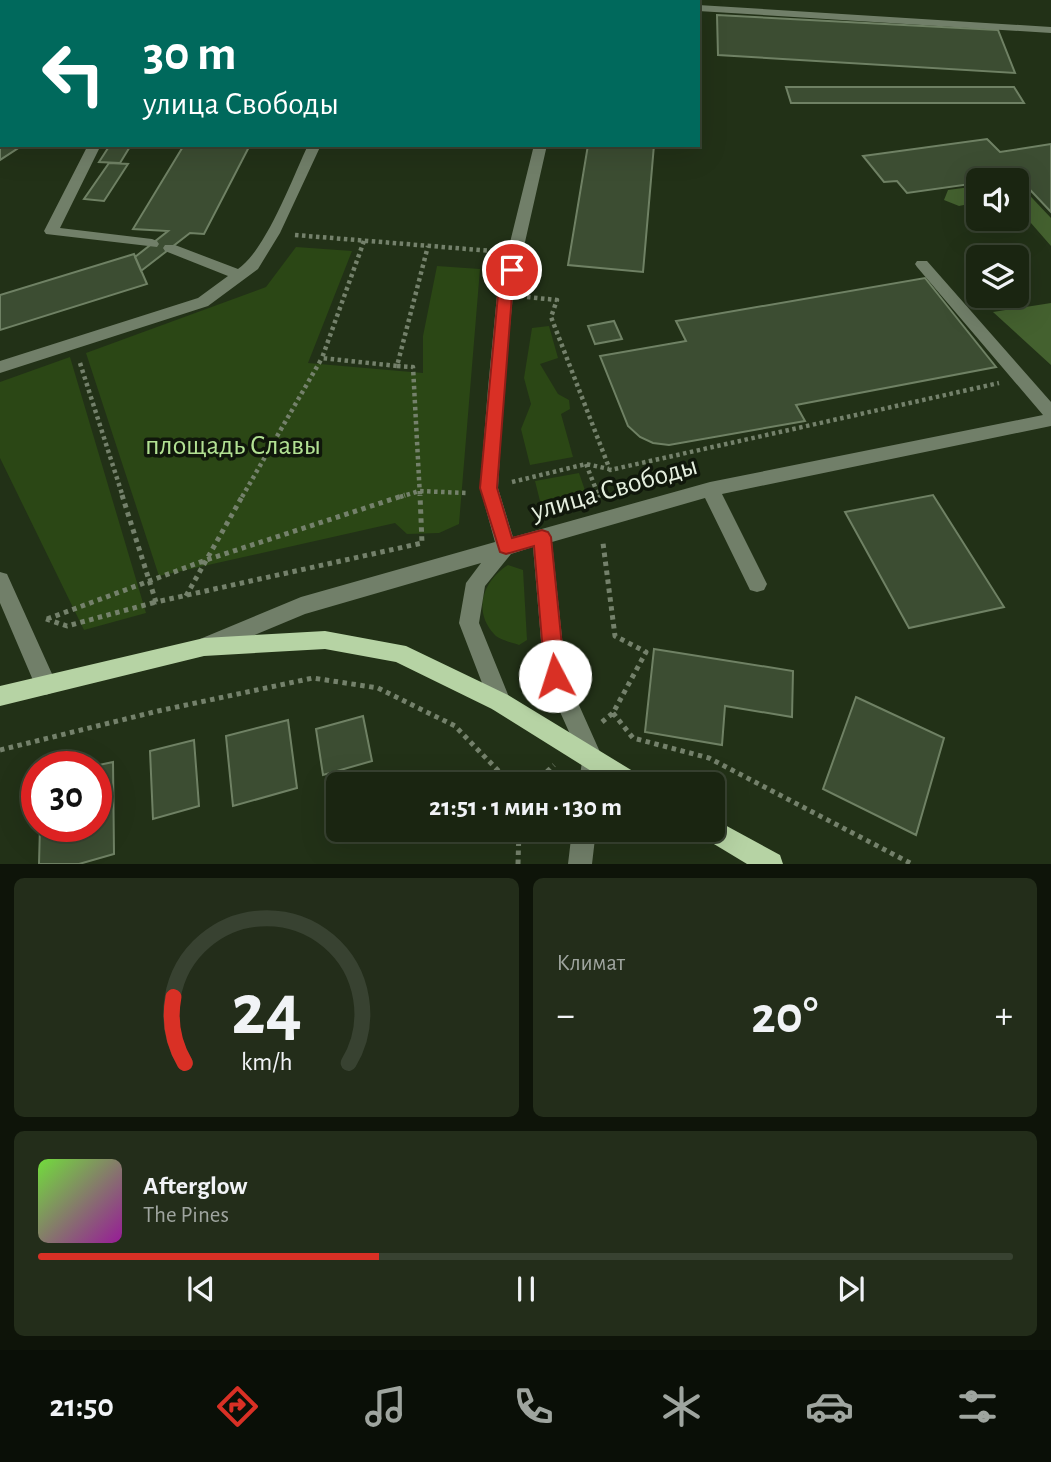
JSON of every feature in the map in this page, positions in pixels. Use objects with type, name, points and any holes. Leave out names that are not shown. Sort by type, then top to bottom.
[{"type":"main road","name":"улица Свободы","points":[[0,696],[204,647],[325,640],[399,653],[500,702],[577,742],[592,772]]},
{"type":"main road","points":[[725,837],[771,863]]},
{"type":"street","points":[[700,8],[1051,30]]},
{"type":"street","points":[[94,147],[51,231],[152,244]]},
{"type":"street","points":[[0,367],[203,302],[253,265],[273,233],[314,147]]},
{"type":"street","points":[[500,702],[469,623],[476,583],[506,546],[488,488],[505,295],[541,147]]},
{"type":"street","points":[[170,248],[239,275]]},
{"type":"street","points":[[922,264],[1051,413]]},
{"type":"street","name":"улица Свободы","points":[[204,647],[301,606],[710,489],[1051,419]]},
{"type":"street","points":[[710,489],[757,584]]},
{"type":"street","points":[[542,537],[555,676],[577,742]]},
{"type":"street","points":[[0,580],[46,685]]},
{"type":"street","points":[[580,863],[583,842]]},
{"type":"path","points":[[273,233],[496,252],[495,262]]},
{"type":"path","points":[[186,596],[321,358],[364,241]]},
{"type":"path","points":[[397,366],[428,246]]},
{"type":"path","points":[[505,295],[557,300],[551,317],[610,470]]},
{"type":"path","points":[[74,344],[156,602]]},
{"type":"path","points":[[47,619],[67,626],[156,602],[422,543],[414,367],[321,358]]},
{"type":"path","points":[[488,488],[586,464],[610,470],[966,392],[1021,377]]},
{"type":"path","points":[[546,772],[577,742],[613,713],[646,652],[615,636],[603,545],[606,517],[586,464]]},
{"type":"path","points":[[20,625],[47,619],[206,560],[419,491],[461,494]]},
{"type":"path","points":[[0,750],[158,711],[313,678],[378,688],[454,726],[499,772]]},
{"type":"path","points":[[613,713],[633,738],[709,758],[912,863]]},
{"type":"path","points":[[518,863],[519,842]]},
{"type":"green space","points":[[966,188],[966,205],[959,206],[944,200],[948,190]]},
{"type":"green space","points":[[1029,195],[1051,218],[1051,246],[1029,221]]},
{"type":"green space","name":"площадь Славы","points":[[296,247],[352,251],[308,363],[423,373],[423,336],[437,266],[480,269],[459,524],[439,533],[407,534],[395,523],[159,576],[86,353],[266,287]]},
{"type":"green space","points":[[1051,303],[1051,365],[993,312]]},
{"type":"green space","points":[[549,326],[558,358],[540,364],[558,394],[569,400],[570,409],[561,414],[573,457],[530,465],[521,429],[531,404],[524,378],[532,328]]},
{"type":"green space","points":[[70,357],[146,613],[84,630],[0,458],[0,382]]},
{"type":"green space","points":[[579,473],[589,502],[553,510],[540,501],[535,481]]},
{"type":"green space","points":[[508,565],[523,570],[527,640],[519,645],[496,636],[487,625],[482,606],[487,587]]},
{"type":"building","points":[[717,15],[998,30],[1015,73],[718,55]]},
{"type":"building","points":[[786,87],[1014,87],[1024,103],[791,103]]},
{"type":"building","points":[[987,139],[1000,152],[1051,144],[1051,212],[1029,189],[1029,168],[966,168],[966,185],[907,193],[897,181],[884,182],[863,156]]},
{"type":"building","points":[[0,147],[20,147],[0,160]]},
{"type":"building","points":[[109,147],[130,147],[120,163],[99,162]]},
{"type":"building","points":[[183,147],[249,147],[204,234],[190,233],[141,271],[135,257],[168,231],[133,229]]},
{"type":"building","points":[[588,147],[654,147],[643,272],[568,265]]},
{"type":"building","points":[[109,163],[128,164],[104,201],[84,199]]},
{"type":"building","points":[[134,254],[147,284],[0,330],[0,295]]},
{"type":"building","points":[[925,278],[996,367],[796,405],[805,421],[669,445],[653,443],[640,437],[628,426],[600,356],[686,341],[676,321]]},
{"type":"building","points":[[614,321],[622,339],[595,344],[588,326]]},
{"type":"building","points":[[933,495],[1004,607],[909,628],[845,512]]},
{"type":"building","points":[[654,649],[793,671],[792,717],[725,706],[722,745],[645,732]]},
{"type":"building","points":[[856,697],[944,738],[916,835],[823,789]]},
{"type":"building","points":[[363,716],[372,761],[323,775],[316,729]]},
{"type":"building","points":[[288,720],[297,788],[233,806],[226,736]]},
{"type":"building","points":[[194,740],[199,806],[153,819],[150,751]]},
{"type":"building","points":[[112,762],[114,854],[79,864],[39,864],[40,842],[112,842]]},
{"type":"route","points":[[512,270],[505,295],[488,488],[506,546],[542,537],[555,676]]}]
